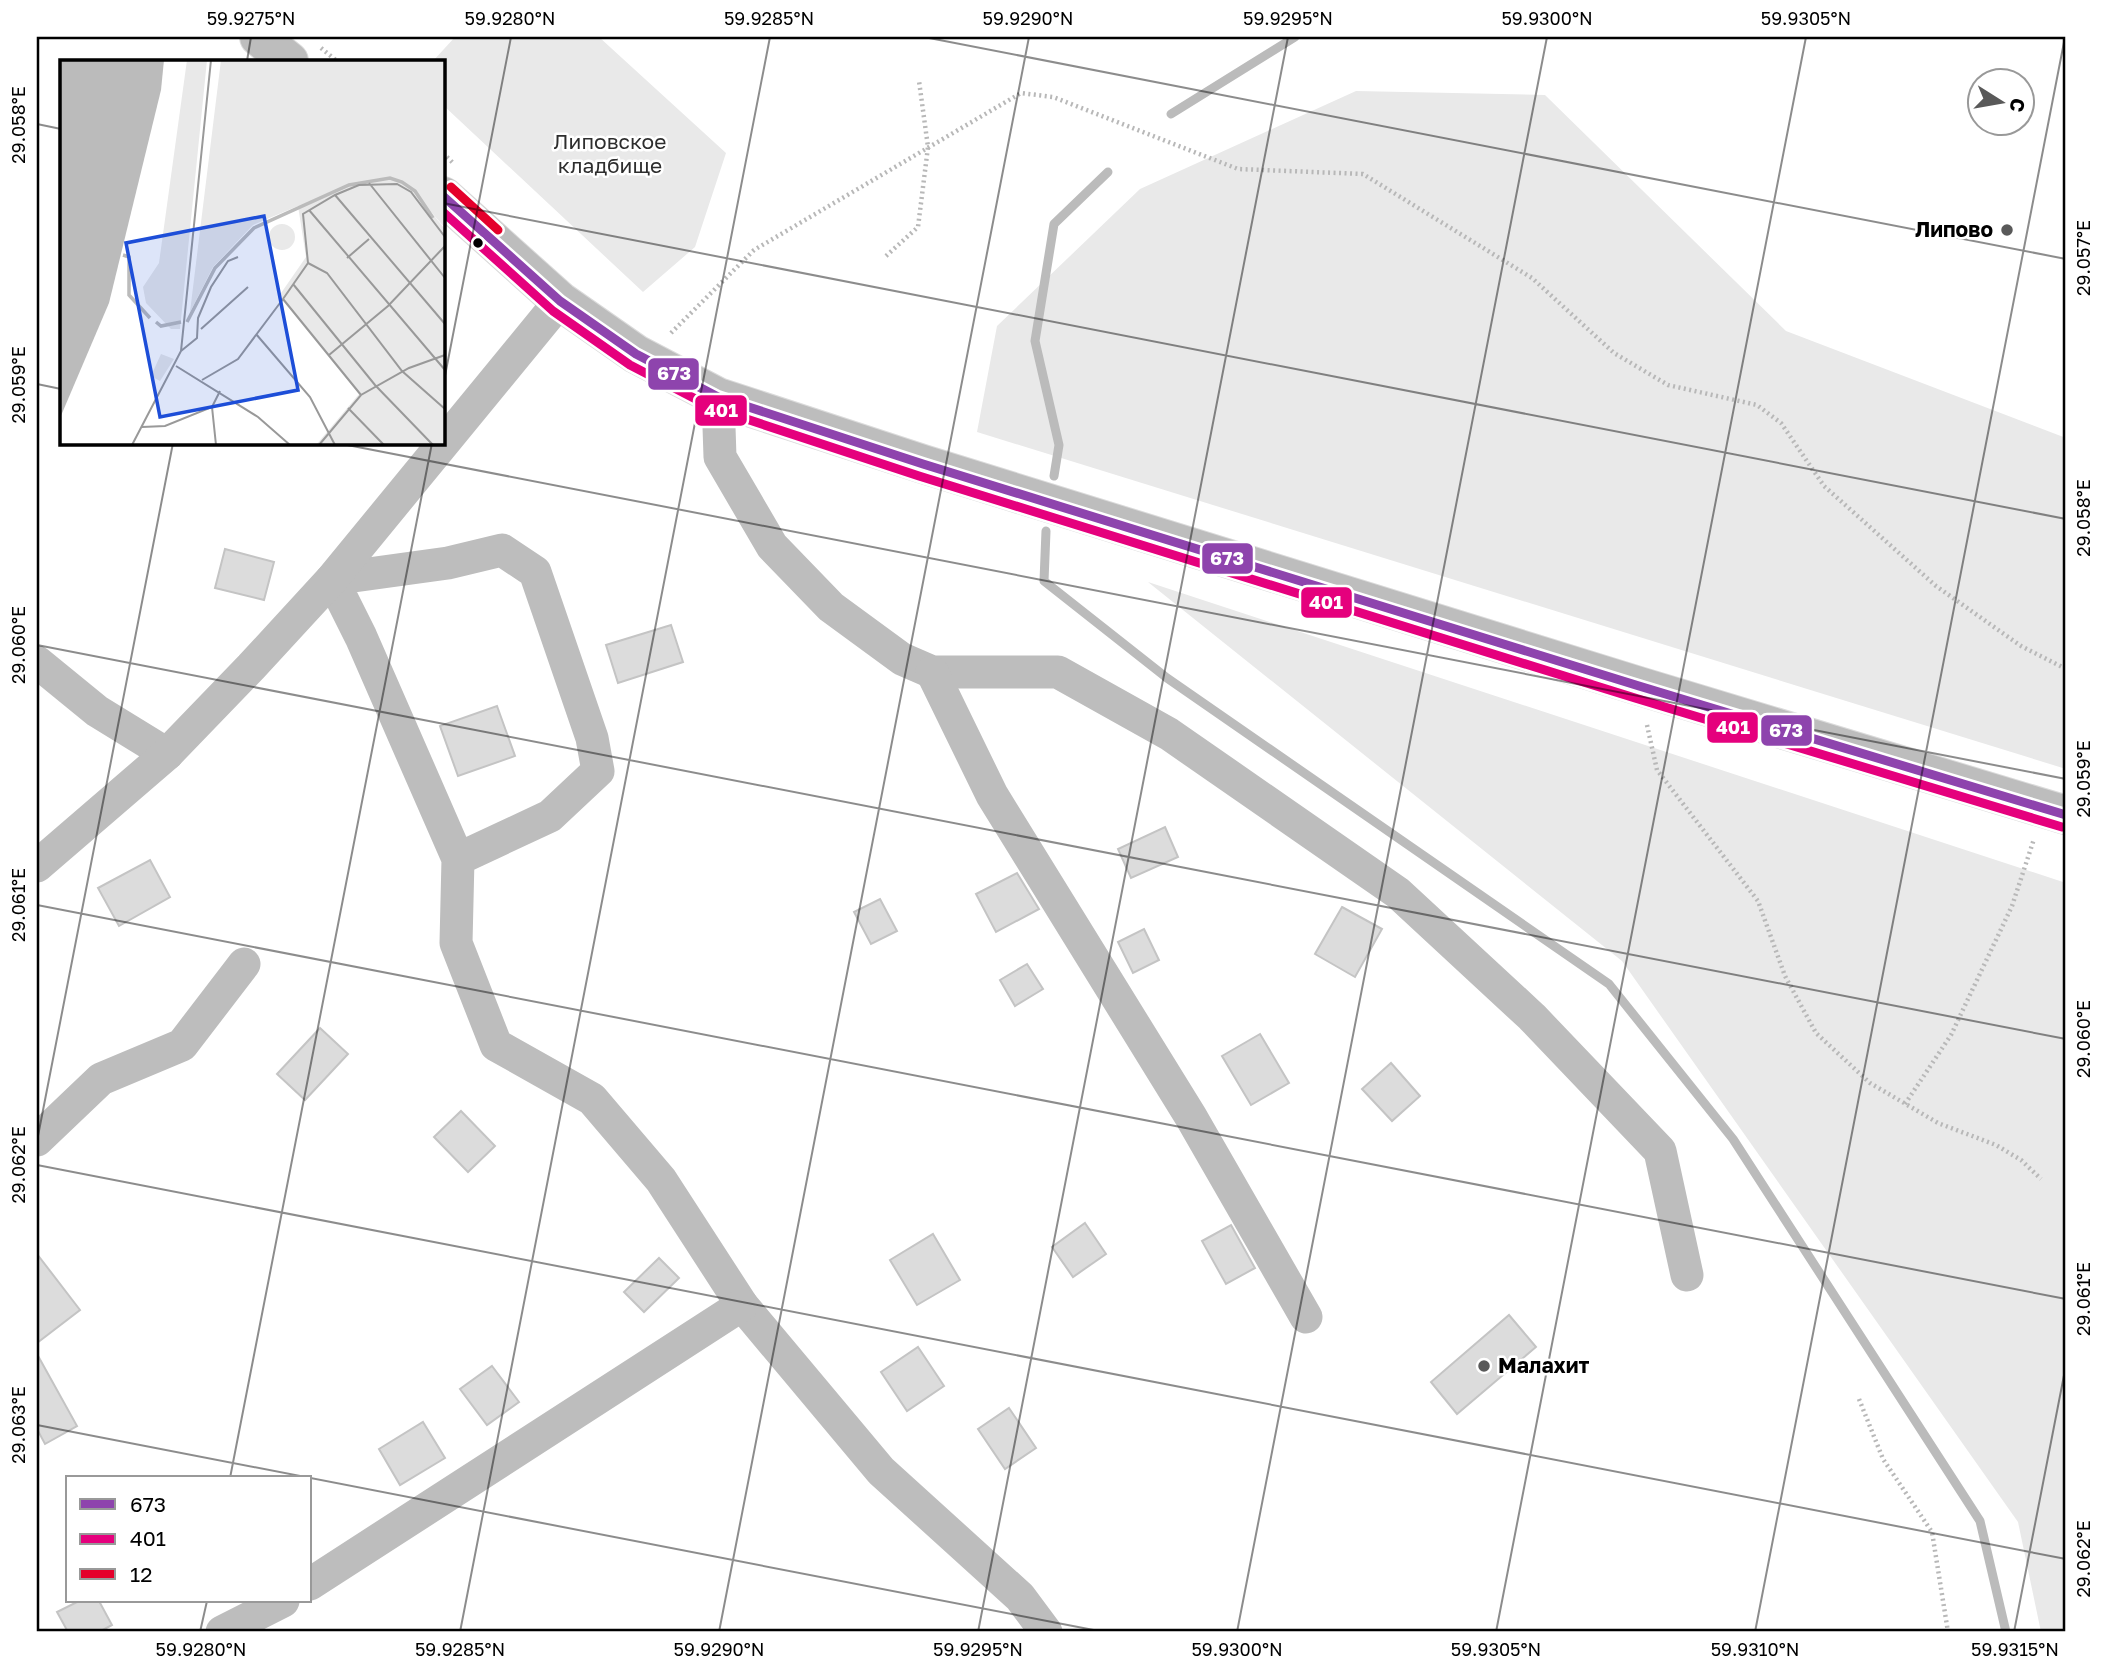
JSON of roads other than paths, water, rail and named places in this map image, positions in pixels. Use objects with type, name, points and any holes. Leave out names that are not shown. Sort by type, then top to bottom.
[{"type":"main road","points":[[259,37],[288,60]]},
{"type":"main road","points":[[452,183],[560,301],[636,354],[718,397],[923,464],[1639,686],[2055,811]]},
{"type":"street","points":[[444,442],[560,301]]},
{"type":"street","points":[[718,397],[720,457],[772,546],[831,607],[902,659],[932,672],[1058,672],[1169,734],[1398,893],[1532,1017],[1660,1151],[1687,1275]]},
{"type":"street","points":[[37,866],[167,754],[251,667],[332,579],[443,444]]},
{"type":"street","points":[[332,579],[448,563],[502,550],[535,572],[592,738],[598,771],[550,816],[458,859]]},
{"type":"street","points":[[332,579],[361,637],[458,859],[456,943],[496,1045],[592,1100],[662,1180],[742,1306],[881,1471],[1020,1597],[1046,1632]]},
{"type":"street","points":[[37,662],[97,711],[167,754]]},
{"type":"street","points":[[932,672],[992,795],[1191,1117],[1306,1317]]},
{"type":"street","points":[[37,1140],[101,1079],[182,1045],[244,964]]},
{"type":"street","points":[[312,1583],[742,1306]]},
{"type":"street","points":[[222,1632],[281,1602]]},
{"type":"waterway","points":[[1171,114],[1295,37]]},
{"type":"waterway","points":[[1054,476],[1059,445],[1035,341],[1054,224],[1108,172]]},
{"type":"waterway","points":[[1046,531],[1044,581],[1167,678],[1609,984],[1733,1139],[1980,1521],[2006,1632]]},
{"type":"place","name":"Липово","points":[[2007,230]]},
{"type":"place","name":"Малахит","points":[[1484,1366]]},
{"type":"park label","name":"Липовское кладбище","points":[[610,154]]}]
